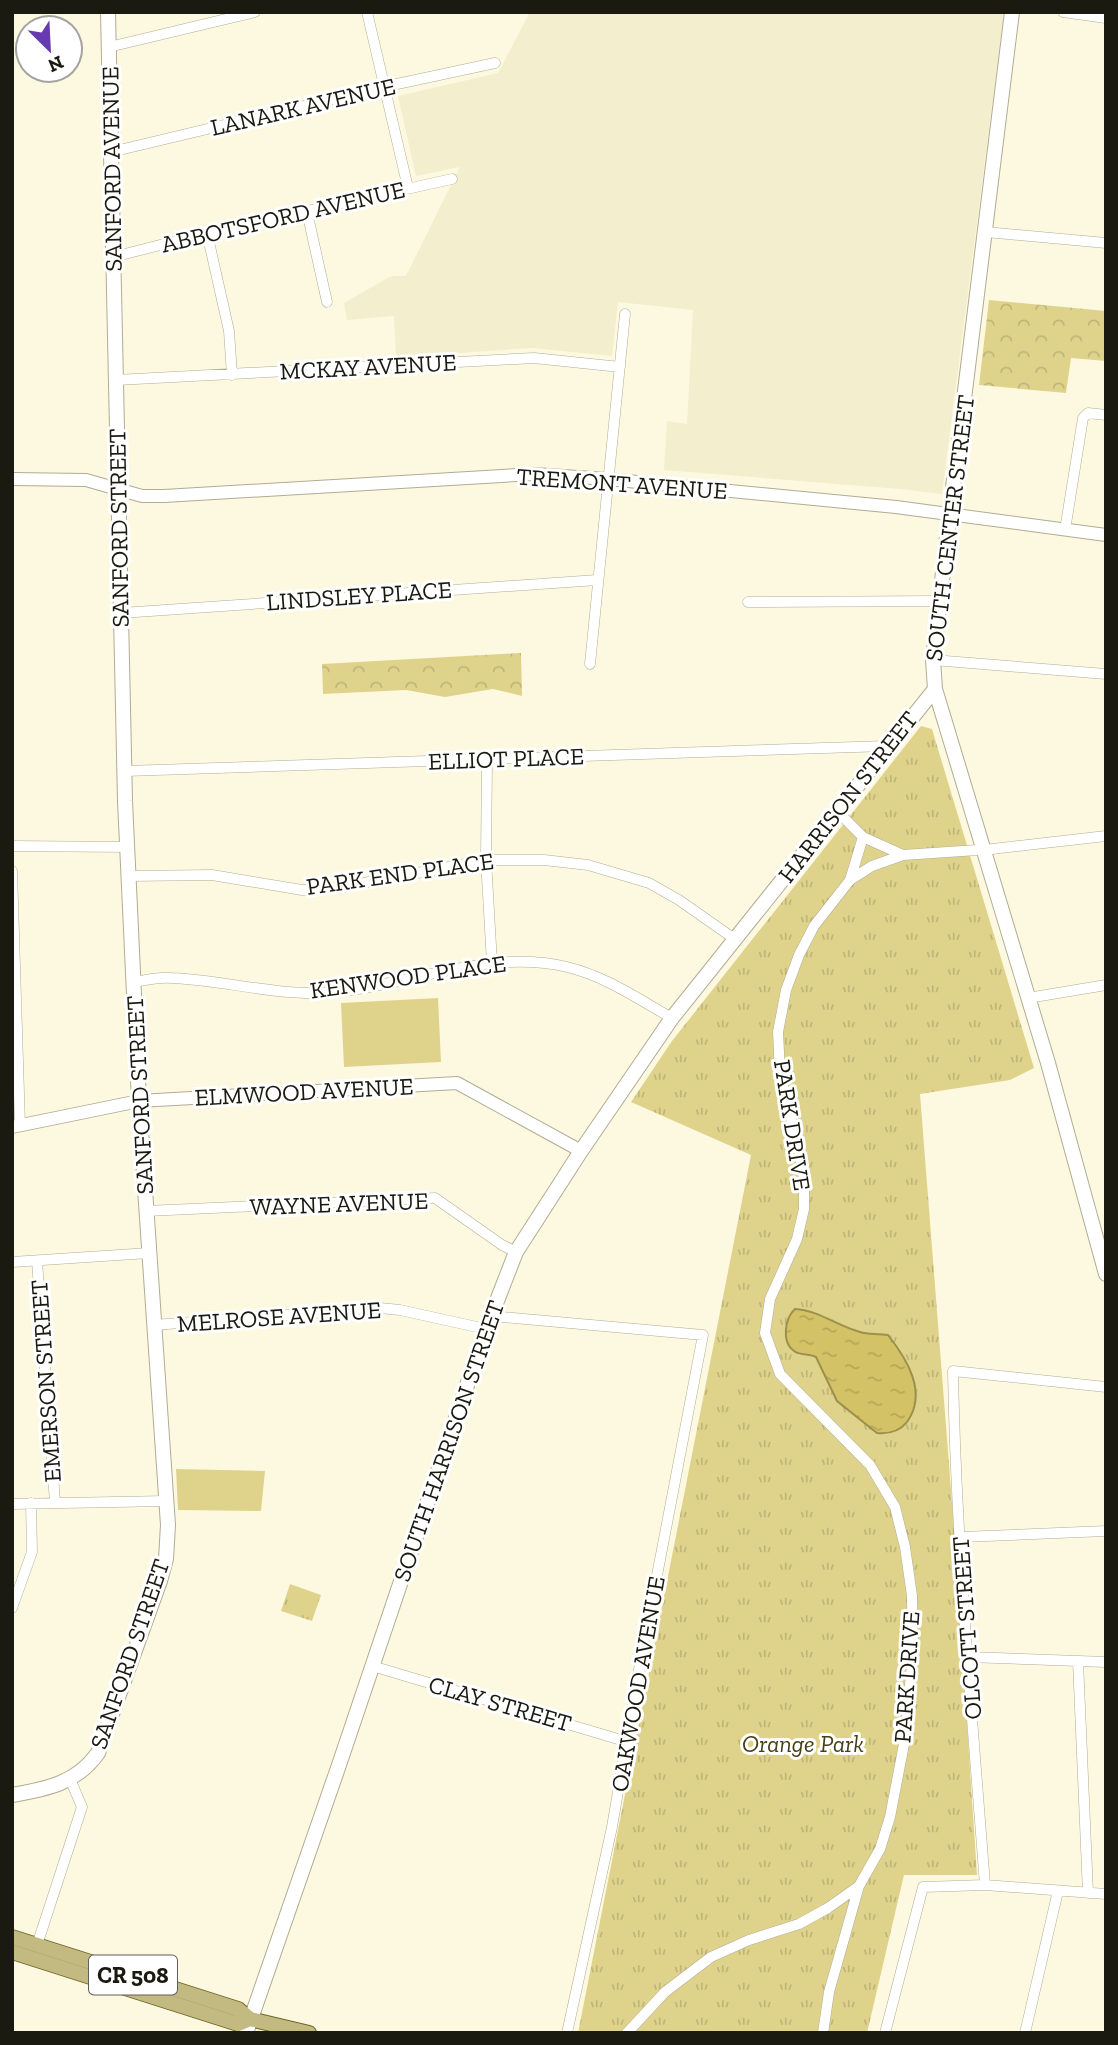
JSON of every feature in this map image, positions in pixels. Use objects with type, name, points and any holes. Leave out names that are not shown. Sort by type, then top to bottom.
[{"type":"main road","name":"SANFORD AVENUE","points":[[108,12],[115,325]]},
{"type":"main road","name":"SOUTH CENTER STREET","points":[[1012,12],[933,660],[935,689],[985,850],[1106,1274]]},
{"type":"main road","name":"SANFORD STREET","points":[[12,1795],[36,1791],[70,1779],[89,1766],[98,1753],[160,1581],[167,1547],[139,1101],[127,847],[115,325]]},
{"type":"main road","name":"HARRISON STREET","points":[[762,906],[935,689]]},
{"type":"main road","name":"SOUTH HARRISON STREET","points":[[248,2026],[488,1322],[516,1252],[671,1018],[762,906]]},
{"type":"main road","name":"CR 508","points":[[12,1937],[238,2009],[248,2026]]},
{"type":"main road","name":"CR 508","points":[[12,1952],[236,2024],[310,2033]]},
{"type":"street","points":[[109,47],[255,12]]},
{"type":"street","points":[[367,12],[408,188]]},
{"type":"street","points":[[1063,12],[1106,18]]},
{"type":"street","name":"LANARK AVENUE","points":[[111,152],[495,63]]},
{"type":"street","name":"ABBOTSFORD AVENUE","points":[[113,257],[207,233],[452,179]]},
{"type":"street","points":[[307,212],[327,302]]},
{"type":"street","points":[[986,232],[1106,243]]},
{"type":"street","points":[[207,233],[229,331],[232,375]]},
{"type":"street","points":[[590,664],[625,314]]},
{"type":"street","name":"MCKAY AVENUE","points":[[116,380],[534,358],[620,367]]},
{"type":"street","points":[[1065,530],[1083,418],[1088,413],[1106,415]]},
{"type":"street","name":"TREMONT AVENUE","points":[[12,479],[86,480],[142,496],[164,496],[534,474],[950,514],[1106,535]]},
{"type":"street","name":"LINDSLEY PLACE","points":[[121,612],[597,580]]},
{"type":"street","points":[[748,602],[940,601]]},
{"type":"street","points":[[933,660],[1106,674]]},
{"type":"street","name":"ELLIOT PLACE","points":[[125,771],[887,746]]},
{"type":"street","points":[[487,760],[486,860],[492,964]]},
{"type":"street","points":[[837,811],[863,837],[903,855]]},
{"type":"street","name":"PARK DRIVE","points":[[823,2033],[829,1993],[859,1886],[880,1849],[891,1817],[905,1738],[913,1653],[912,1596],[905,1547],[895,1507],[870,1465],[780,1374],[765,1333],[770,1299],[797,1239],[804,1209],[804,1178],[780,1073],[778,1032],[786,990],[799,955],[814,926],[850,880],[872,866],[903,855],[985,850],[1106,836]]},
{"type":"street","points":[[850,880],[863,837]]},
{"type":"street","points":[[12,846],[127,847]]},
{"type":"street","name":"PARK END PLACE","points":[[129,876],[212,875],[302,890],[338,888],[486,860],[544,860],[588,865],[649,883],[679,900],[736,940]]},
{"type":"street","points":[[12,872],[16,1127]]},
{"type":"street","name":"KENWOOD PLACE","points":[[134,982],[169,978],[281,993],[322,993],[492,964],[527,961],[567,967],[611,983],[671,1018]]},
{"type":"street","points":[[1028,998],[1106,985]]},
{"type":"street","name":"ELMWOOD AVENUE","points":[[16,1127],[139,1101],[457,1083],[581,1151]]},
{"type":"street","name":"WAYNE AVENUE","points":[[146,1211],[435,1198],[516,1252]]},
{"type":"street","points":[[12,1262],[149,1253]]},
{"type":"street","name":"EMERSON STREET","points":[[37,1261],[55,1502]]},
{"type":"street","name":"MELROSE AVENUE","points":[[154,1325],[380,1308],[488,1322],[703,1335]]},
{"type":"street","name":"OAKWOOD AVENUE","points":[[567,2033],[612,1827],[637,1680],[703,1335]]},
{"type":"street","name":"OLCOTT STREET","points":[[985,1885],[968,1657],[954,1432],[953,1371],[1106,1387]]},
{"type":"street","points":[[12,1504],[166,1502]]},
{"type":"street","points":[[12,1608],[32,1552],[31,1503]]},
{"type":"street","points":[[961,1537],[1106,1531]]},
{"type":"street","points":[[968,1657],[1106,1662]]},
{"type":"street","points":[[1078,1661],[1088,1893]]},
{"type":"street","name":"CLAY STREET","points":[[372,1666],[628,1741]]},
{"type":"street","points":[[37,1945],[82,1807],[70,1779]]},
{"type":"street","points":[[885,2033],[923,1887],[985,1885],[1106,1894]]},
{"type":"street","name":"PARK DRIVE","points":[[627,2033],[665,1992],[711,1957],[749,1940],[799,1924],[859,1886]]},
{"type":"street","points":[[1026,2033],[1058,1891]]},
{"type":"shaded area","points":[[530,12],[1004,12],[942,494],[664,470],[667,421],[687,424],[693,310],[618,302],[612,356],[532,348],[396,357],[394,316],[347,320],[344,303],[391,276],[406,276],[460,167],[416,176],[398,96],[498,73]]},
{"type":"green space","points":[[989,300],[1106,311],[1106,361],[1071,358],[1066,393],[979,385]]},
{"type":"green space","points":[[521,653],[522,696],[493,689],[445,697],[406,690],[323,694],[322,664]]},
{"type":"green space","name":"Orange Park","points":[[921,726],[932,729],[1034,1068],[1010,1080],[920,1094],[954,1528],[977,1875],[904,1875],[867,2033],[578,2033],[751,1155],[631,1102],[672,1041]]},
{"type":"green space","points":[[438,998],[441,1062],[344,1067],[341,1003]]},
{"type":"green space","points":[[176,1469],[265,1471],[261,1511],[178,1510]]},
{"type":"green space","points":[[290,1584],[321,1595],[312,1621],[281,1611]]},
{"type":"water","points":[[795,1309],[812,1312],[863,1333],[888,1335],[908,1365],[915,1388],[913,1411],[901,1428],[877,1433],[837,1401],[816,1357],[796,1352],[787,1342],[787,1324]]}]
